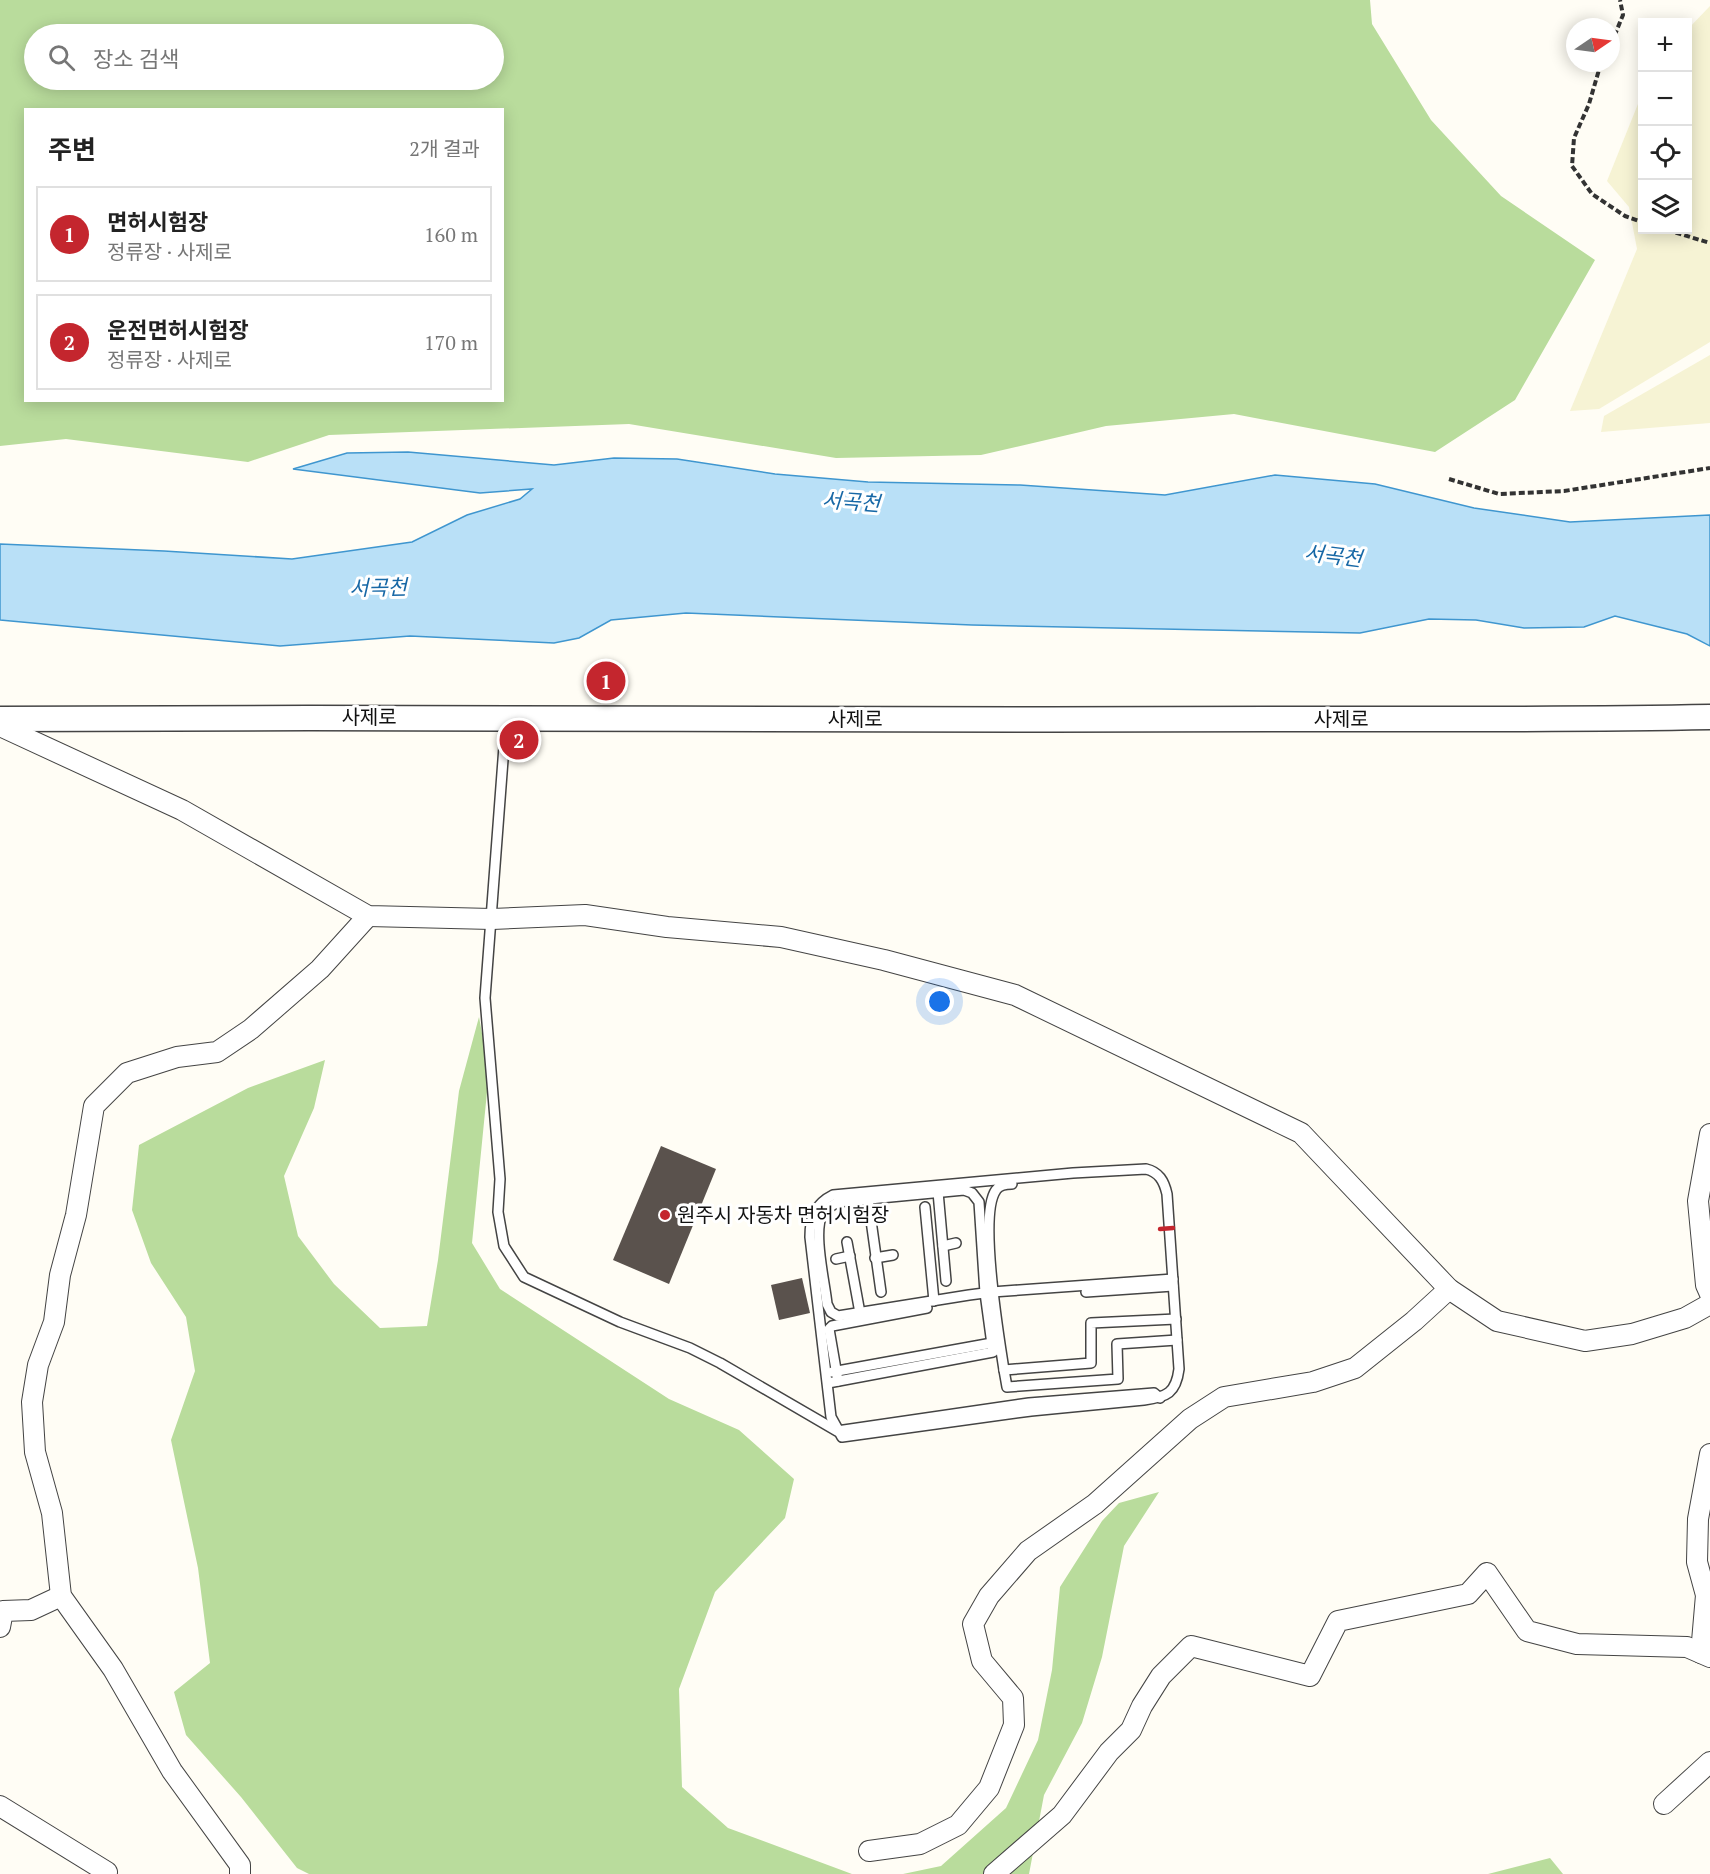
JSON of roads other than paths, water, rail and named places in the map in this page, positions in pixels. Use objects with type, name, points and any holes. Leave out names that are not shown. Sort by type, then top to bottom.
[{"type":"street","name":"사제로","points":[[0,719],[506,717],[1600,720],[1710,717]]},
{"type":"street","points":[[0,726],[182,810],[368,916],[492,919],[585,915],[667,927],[781,938],[884,960],[1015,995],[1301,1133],[1449,1288],[1497,1321],[1585,1341],[1632,1334],[1685,1318],[1710,1304]]},
{"type":"street","points":[[240,1874],[240,1865],[172,1771],[113,1669],[62,1596],[52,1513],[35,1452],[32,1402],[38,1365],[54,1323],[60,1275],[76,1215],[94,1106],[128,1073],[177,1057],[217,1052],[251,1029],[320,969],[368,916]]},
{"type":"street","points":[[1710,1134],[1698,1201],[1706,1285],[1710,1294]]},
{"type":"street","points":[[870,1851],[920,1844],[958,1825],[989,1788],[1014,1725],[1013,1698],[982,1661],[973,1624],[989,1596],[1028,1551],[1095,1504],[1190,1419],[1224,1396],[1312,1382],[1355,1368],[1414,1321],[1449,1288]]},
{"type":"street","points":[[994,1874],[1062,1815],[1109,1752],[1131,1730],[1142,1706],[1161,1676],[1191,1646],[1310,1676],[1338,1620],[1468,1594],[1487,1573],[1527,1631],[1577,1644],[1687,1647],[1706,1655],[1706,1595],[1697,1562],[1698,1519],[1707,1487],[1710,1454]]},
{"type":"street","points":[[0,1627],[3,1611],[32,1610],[62,1596]]},
{"type":"street","points":[[1664,1803],[1710,1762]]},
{"type":"street","points":[[0,1806],[107,1872]]},
{"type":"lane","points":[[506,717],[485,998],[500,1179],[498,1212],[504,1246],[524,1277],[620,1322],[690,1348],[720,1363],[839,1434],[1160,1398],[1172,1390],[1178,1378],[1177,1340],[1176,1319],[1163,1197],[1158,1181],[1148,1174],[1008,1184],[997,1188],[990,1206],[989,1295],[1007,1387],[1118,1379],[1117,1344],[1177,1340]]},
{"type":"lane","points":[[832,1377],[815,1296],[810,1225],[814,1210],[821,1201],[833,1195],[1073,1173],[1151,1170],[1166,1188],[1171,1283]]},
{"type":"lane","points":[[832,1377],[992,1342],[989,1295],[979,1202],[976,1197],[968,1191],[938,1192],[838,1202],[822,1215],[819,1225],[829,1309],[838,1316],[989,1295],[1171,1283]]},
{"type":"lane","points":[[938,1192],[946,1281]]},
{"type":"lane","points":[[868,1199],[880,1292]]},
{"type":"lane","points":[[925,1207],[934,1301]]},
{"type":"lane","points":[[916,1232],[927,1230]]},
{"type":"lane","points":[[847,1242],[860,1313]]},
{"type":"lane","points":[[943,1246],[956,1244]]},
{"type":"lane","points":[[875,1258],[893,1255]]},
{"type":"lane","points":[[836,1259],[850,1256]]},
{"type":"lane","points":[[839,1434],[831,1417],[832,1377],[829,1329],[832,1326],[989,1295]]},
{"type":"lane","points":[[1004,1370],[1091,1363],[1091,1323],[1176,1319]]},
{"type":"water","name":"서곡천","points":[[408,452],[554,465],[614,458],[677,459],[775,474],[868,482],[1020,485],[1165,495],[1275,475],[1375,484],[1474,508],[1570,522],[1710,515],[1710,646],[1687,634],[1615,616],[1584,627],[1524,628],[1476,620],[1429,619],[1360,633],[972,625],[686,613],[611,620],[579,638],[554,643],[410,636],[280,646],[0,620],[0,544],[292,559],[412,542],[467,515],[520,499],[532,489],[480,493],[293,469],[347,453]]},
{"type":"railway","points":[[1160,1229],[1173,1228]]},
{"type":"place","name":"면허시험장","points":[[606,681]]},
{"type":"place","name":"운전면허시험장","points":[[519,740]]},
{"type":"place","name":"원주시 자동차 면허시험장","points":[[665,1215]]}]
